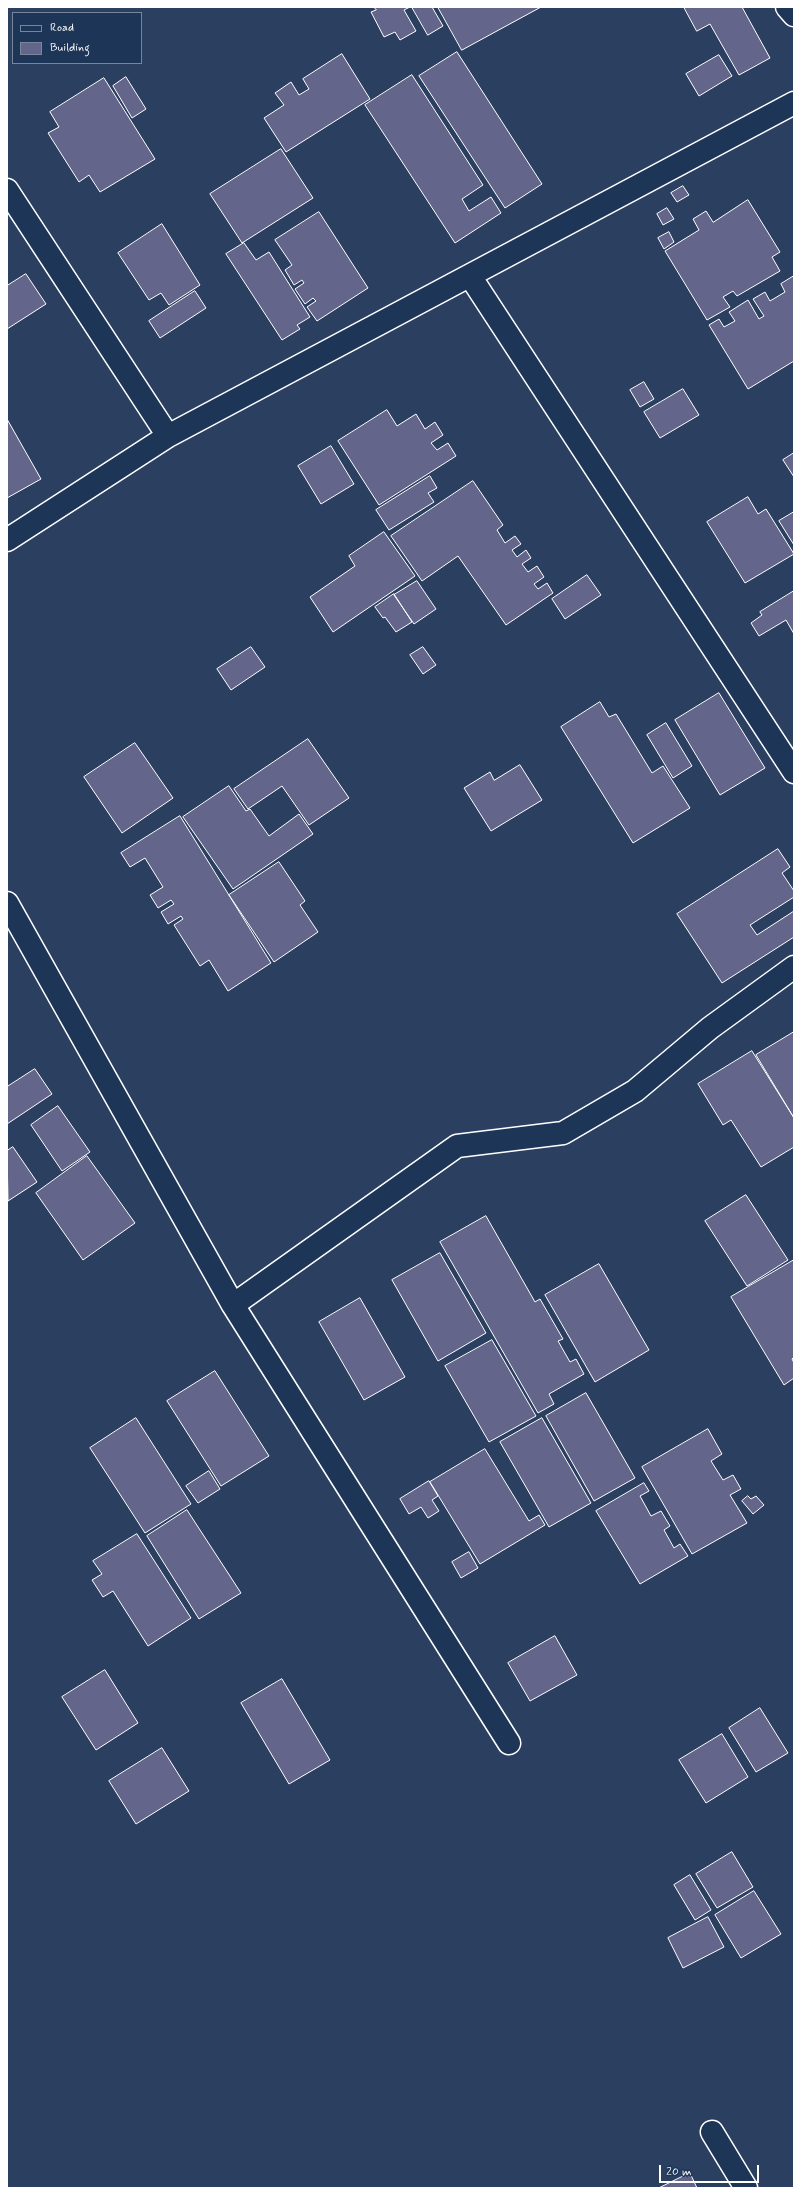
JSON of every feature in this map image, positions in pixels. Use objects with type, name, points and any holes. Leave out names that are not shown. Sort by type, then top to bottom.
[{"type":"street","points":[[787,7],[794,15]]},
{"type":"street","points":[[7,540],[168,436],[794,103]]},
{"type":"street","points":[[7,190],[168,436]]},
{"type":"street","points":[[470,276],[794,772]]},
{"type":"street","points":[[7,903],[233,1305],[509,1743]]},
{"type":"street","points":[[233,1305],[457,1146],[563,1133],[635,1091],[710,1028],[794,967]]},
{"type":"street","points":[[712,2132],[746,2188]]},
{"type":"building","points":[[374,7],[410,7],[404,10],[416,31],[400,40],[395,32],[384,37],[371,12],[376,10]]},
{"type":"building","points":[[412,7],[432,7],[443,26],[428,35]]},
{"type":"building","points":[[438,7],[541,7],[462,50]]},
{"type":"building","points":[[684,7],[742,7],[770,58],[739,75],[710,24],[697,31]]},
{"type":"building","points":[[457,52],[542,184],[505,208],[419,76]]},
{"type":"building","points":[[342,54],[370,99],[286,152],[264,118],[284,105],[275,93],[291,82],[299,95],[309,89],[303,79]]},
{"type":"building","points":[[719,55],[732,76],[699,96],[686,74]]},
{"type":"building","points":[[412,75],[483,185],[462,199],[469,211],[491,197],[501,213],[455,243],[365,105]]},
{"type":"building","points":[[126,77],[146,109],[132,118],[113,86]]},
{"type":"building","points":[[104,78],[155,159],[100,192],[89,175],[79,182],[48,133],[59,127],[50,112]]},
{"type":"building","points":[[281,149],[313,198],[242,243],[210,194]]},
{"type":"building","points":[[683,186],[689,195],[677,202],[671,193]]},
{"type":"building","points":[[748,200],[780,252],[772,257],[780,271],[737,296],[733,291],[723,297],[730,307],[707,320],[665,251],[699,230],[693,219],[706,211],[713,222]]},
{"type":"building","points":[[667,208],[674,219],[663,225],[657,214]]},
{"type":"building","points":[[319,212],[368,288],[317,321],[307,307],[316,301],[313,298],[305,304],[295,289],[304,283],[302,280],[294,285],[285,270],[292,265],[275,240]]},
{"type":"building","points":[[162,224],[200,285],[169,305],[161,293],[149,300],[118,253]]},
{"type":"building","points":[[669,232],[674,242],[664,249],[658,238]]},
{"type":"building","points":[[244,243],[256,260],[269,252],[310,317],[297,325],[300,329],[282,340],[226,254]]},
{"type":"building","points":[[26,274],[46,304],[7,329],[7,286]]},
{"type":"building","points":[[794,276],[794,361],[748,389],[709,325],[719,319],[724,327],[735,321],[729,312],[748,300],[759,319],[764,316],[753,299],[765,292],[770,301],[785,292],[781,284]]},
{"type":"building","points":[[195,291],[206,308],[160,338],[149,321]]},
{"type":"building","points":[[644,382],[654,399],[640,407],[630,390]]},
{"type":"building","points":[[683,389],[699,415],[660,438],[644,412]]},
{"type":"building","points":[[387,410],[397,426],[416,414],[425,429],[435,422],[443,435],[431,443],[437,450],[448,443],[456,456],[379,505],[338,441]]},
{"type":"building","points":[[7,419],[41,479],[7,498]]},
{"type":"building","points":[[331,446],[354,484],[321,504],[298,466]]},
{"type":"building","points":[[794,453],[794,477],[783,460]]},
{"type":"building","points":[[430,476],[437,488],[428,493],[434,502],[389,530],[376,510]]},
{"type":"building","points":[[473,481],[503,525],[497,530],[505,543],[515,536],[521,544],[512,550],[517,557],[526,550],[531,558],[522,564],[528,572],[537,566],[544,577],[534,584],[538,589],[547,583],[553,593],[506,625],[458,556],[422,581],[391,536]]},
{"type":"building","points":[[748,497],[758,514],[766,509],[794,554],[745,583],[707,522]]},
{"type":"building","points":[[794,512],[794,545],[779,521]]},
{"type":"building","points":[[384,532],[415,576],[333,632],[310,597],[355,566],[349,556]]},
{"type":"building","points":[[587,575],[601,595],[565,619],[552,599]]},
{"type":"building","points":[[417,581],[436,609],[414,624],[394,595]]},
{"type":"building","points":[[794,591],[794,634],[786,620],[759,636],[751,623],[762,615],[760,612]]},
{"type":"building","points":[[394,594],[412,622],[396,632],[385,617],[383,618],[375,607]]},
{"type":"building","points":[[251,647],[265,667],[231,690],[217,669]]},
{"type":"building","points":[[423,647],[436,665],[423,674],[410,655]]},
{"type":"building","points":[[719,693],[765,768],[720,795],[675,720]]},
{"type":"building","points":[[600,702],[609,717],[616,714],[652,773],[663,766],[690,808],[633,843],[561,727]]},
{"type":"building","points":[[666,723],[692,766],[673,778],[647,735]]},
{"type":"building","points":[[308,739],[349,798],[309,825],[282,786],[248,809],[234,789]]},
{"type":"building","points":[[135,743],[173,798],[122,833],[84,777]]},
{"type":"building","points":[[520,765],[542,800],[491,831],[464,788],[490,772],[494,780]]},
{"type":"building","points":[[229,786],[246,811],[250,809],[269,836],[299,814],[313,834],[233,889],[183,817]]},
{"type":"building","points":[[180,816],[271,963],[228,991],[209,960],[200,966],[174,925],[183,919],[181,916],[168,924],[161,912],[174,904],[171,900],[158,908],[150,895],[163,887],[145,858],[130,867],[121,853]]},
{"type":"building","points":[[778,849],[790,867],[782,873],[794,891],[794,897],[750,925],[757,935],[794,911],[794,937],[722,983],[677,914]]},
{"type":"building","points":[[279,862],[305,901],[300,905],[318,932],[274,962],[229,895]]},
{"type":"building","points":[[794,1032],[794,1118],[756,1055]]},
{"type":"building","points":[[752,1051],[794,1118],[794,1147],[761,1167],[731,1120],[723,1125],[698,1084]]},
{"type":"building","points":[[35,1069],[52,1094],[7,1124],[7,1087]]},
{"type":"building","points":[[58,1106],[90,1152],[62,1171],[31,1125]]},
{"type":"building","points":[[13,1147],[37,1182],[8,1201],[7,1151]]},
{"type":"building","points":[[87,1156],[135,1223],[83,1260],[36,1193]]},
{"type":"building","points":[[746,1195],[788,1260],[747,1286],[705,1221]]},
{"type":"building","points":[[486,1216],[535,1302],[540,1299],[563,1339],[558,1341],[570,1362],[576,1359],[584,1374],[549,1394],[554,1404],[538,1413],[440,1242]]},
{"type":"building","points":[[440,1253],[486,1333],[438,1361],[392,1280]]},
{"type":"building","points":[[794,1260],[794,1357],[792,1359],[794,1363],[794,1378],[784,1385],[731,1297]]},
{"type":"building","points":[[599,1264],[649,1350],[595,1382],[545,1295]]},
{"type":"building","points":[[360,1298],[405,1377],[364,1400],[319,1322]]},
{"type":"building","points":[[492,1340],[536,1416],[489,1442],[445,1366]]},
{"type":"building","points":[[215,1371],[269,1456],[221,1486],[167,1401]]},
{"type":"building","points":[[586,1393],[635,1478],[594,1501],[546,1416]]},
{"type":"building","points":[[136,1418],[191,1504],[145,1533],[90,1448]]},
{"type":"building","points":[[542,1418],[591,1503],[549,1527],[500,1442]]},
{"type":"building","points":[[708,1429],[722,1454],[711,1461],[723,1480],[733,1475],[741,1489],[730,1495],[747,1523],[692,1554],[642,1467]]},
{"type":"building","points":[[485,1449],[529,1521],[539,1515],[545,1525],[480,1564],[430,1482]]},
{"type":"building","points":[[209,1471],[220,1489],[198,1503],[186,1486]]},
{"type":"building","points":[[429,1481],[438,1496],[432,1500],[439,1511],[428,1518],[421,1507],[409,1514],[400,1499]]},
{"type":"building","points":[[644,1483],[649,1491],[640,1496],[651,1516],[661,1511],[670,1526],[664,1530],[674,1548],[680,1544],[688,1556],[640,1584],[596,1511]]},
{"type":"building","points":[[748,1496],[751,1499],[756,1496],[764,1505],[753,1514],[742,1501]]},
{"type":"building","points":[[187,1510],[241,1593],[199,1619],[147,1536]]},
{"type":"building","points":[[137,1534],[191,1618],[148,1646],[113,1591],[103,1597],[92,1580],[102,1574],[93,1561]]},
{"type":"building","points":[[469,1552],[478,1568],[461,1578],[452,1562]]},
{"type":"building","points":[[555,1636],[577,1675],[530,1701],[508,1663]]},
{"type":"building","points":[[105,1670],[138,1723],[96,1750],[62,1697]]},
{"type":"building","points":[[282,1679],[330,1760],[289,1784],[241,1703]]},
{"type":"building","points":[[760,1708],[788,1753],[756,1772],[729,1728]]},
{"type":"building","points":[[722,1734],[748,1777],[706,1803],[679,1760]]},
{"type":"building","points":[[162,1748],[189,1791],[136,1824],[109,1781]]},
{"type":"building","points":[[732,1852],[753,1887],[717,1908],[696,1874]]},
{"type":"building","points":[[690,1875],[711,1910],[695,1920],[674,1885]]},
{"type":"building","points":[[754,1891],[781,1934],[741,1958],[715,1915]]},
{"type":"building","points":[[708,1917],[724,1947],[683,1968],[668,1938]]},
{"type":"building","points":[[690,2173],[697,2188],[659,2188]]}]
